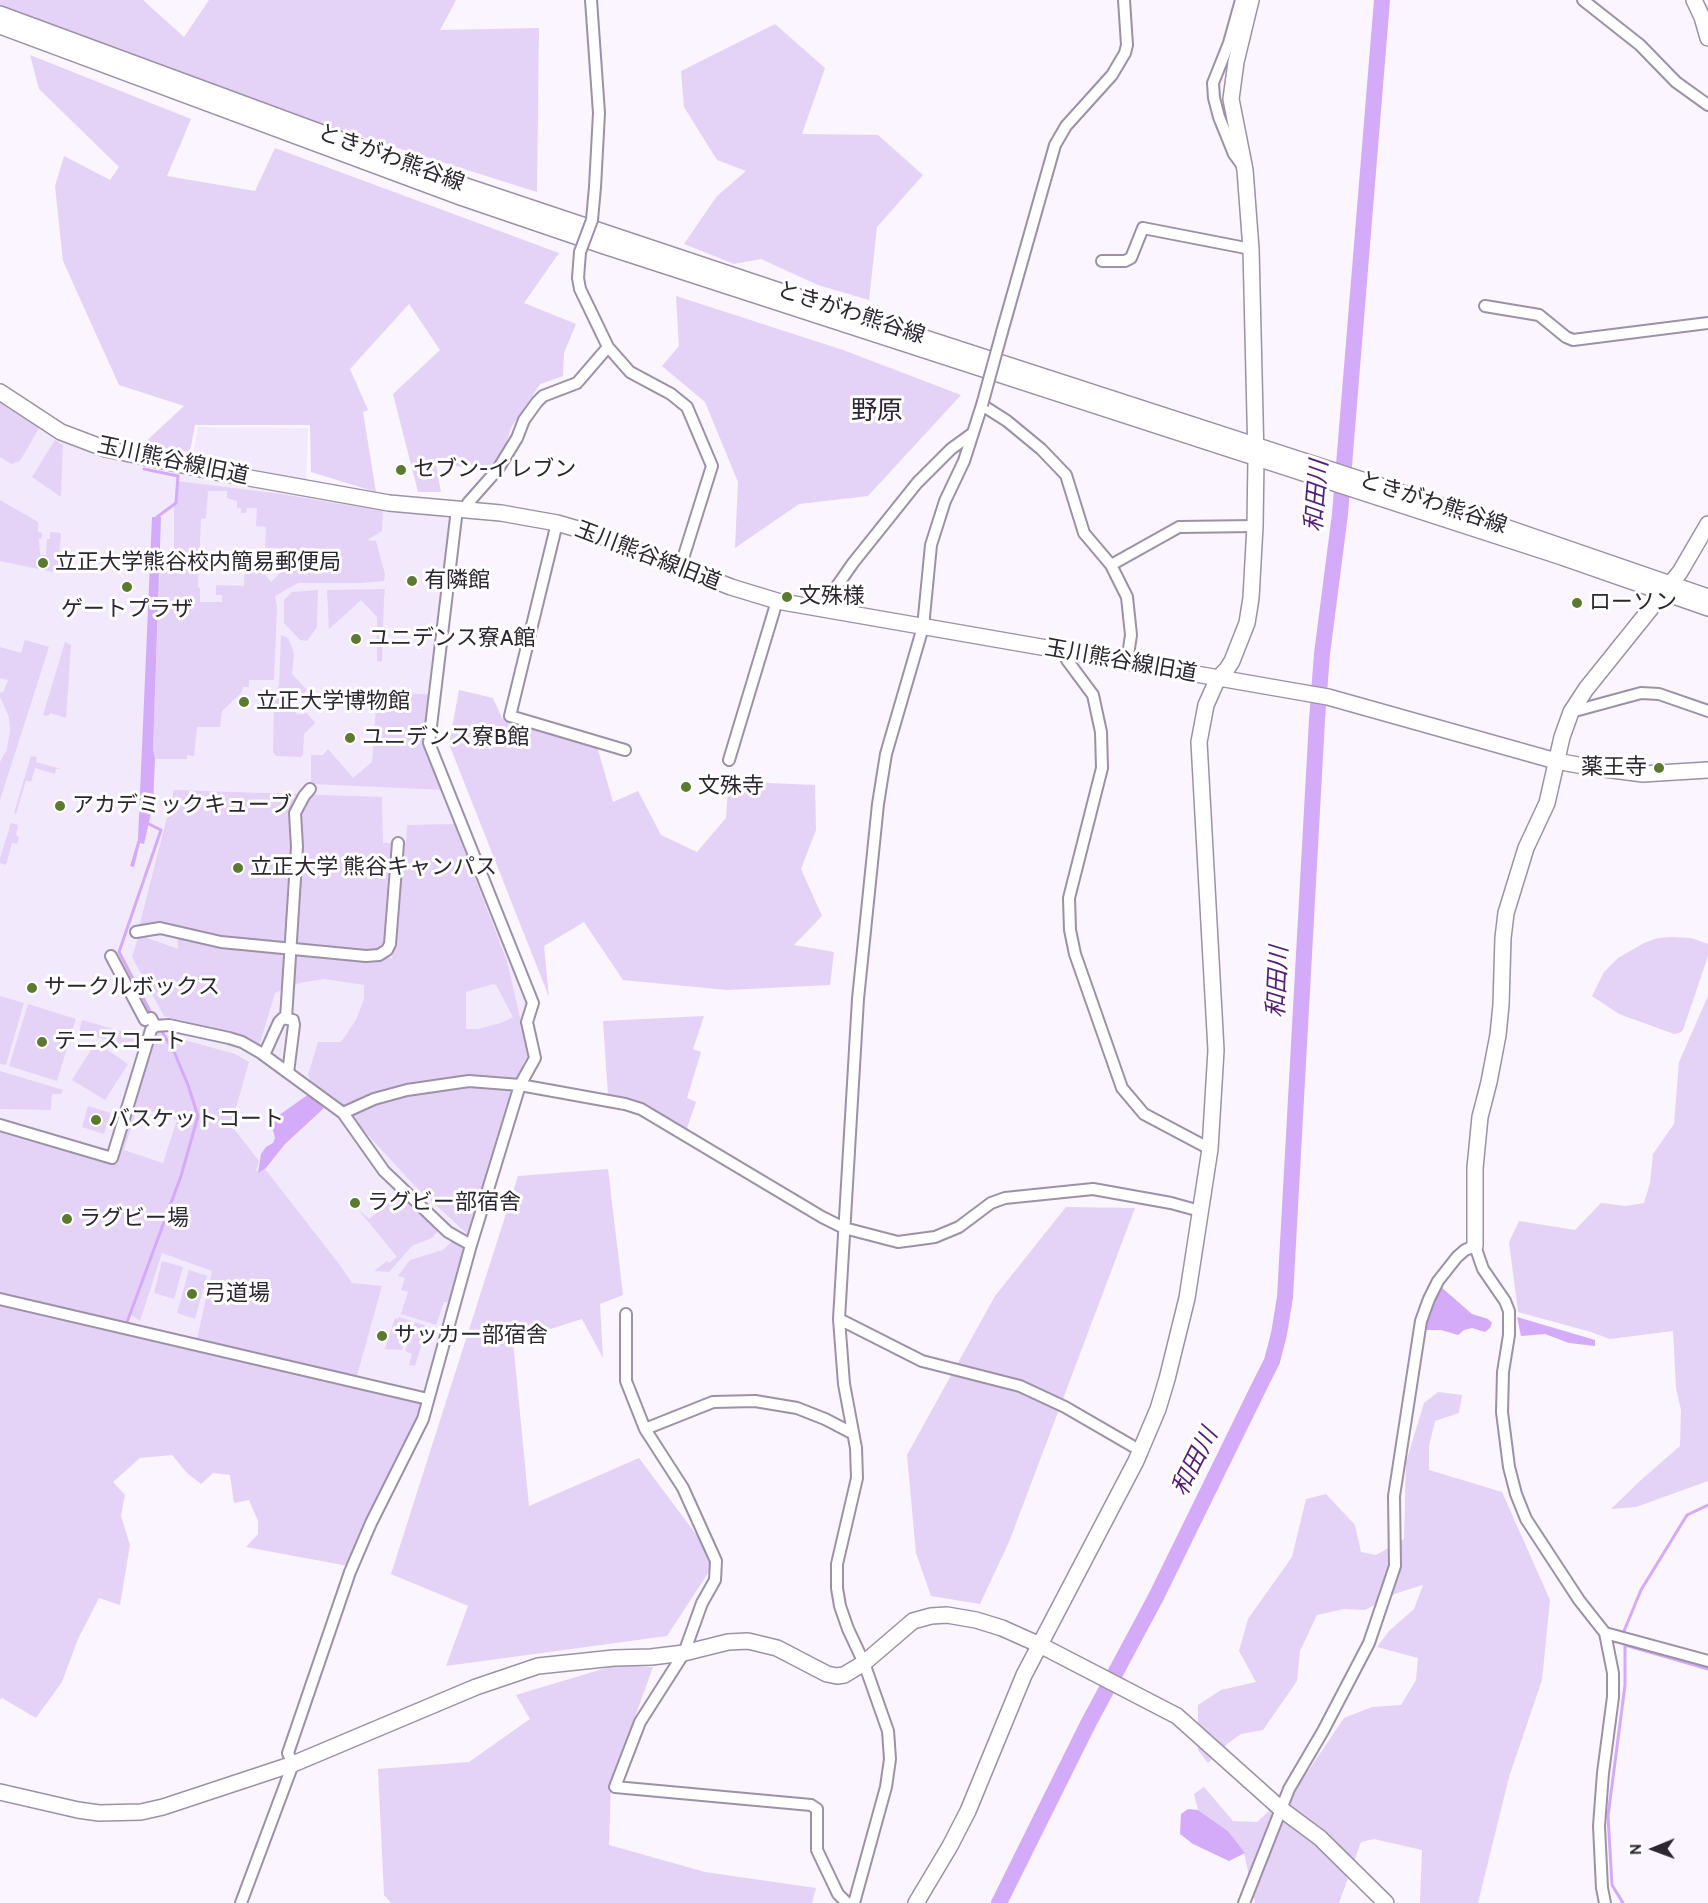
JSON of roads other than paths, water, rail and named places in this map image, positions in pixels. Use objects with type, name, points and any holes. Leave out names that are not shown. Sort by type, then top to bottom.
[{"type":"street","points":[[591,0],[599,113],[592,220],[580,252],[578,278],[580,289],[608,347],[630,372],[671,394],[687,407],[712,466],[681,568]]},
{"type":"street","points":[[854,1903],[886,1787],[890,1759],[888,1731],[864,1663],[848,1629],[837,1588],[837,1564],[857,1478],[856,1448],[844,1384],[839,1319],[858,999],[878,804],[886,754],[923,627],[931,545],[945,501],[964,461],[982,405],[1055,145],[1066,126],[1112,75],[1125,53],[1127,36],[1124,0]]},
{"type":"street","points":[[1241,0],[1229,43],[1213,83],[1219,117],[1234,154],[1245,170]]},
{"type":"street","points":[[916,1903],[968,1811],[1011,1704],[1141,1451],[1158,1409],[1180,1333],[1210,1149],[1216,1050],[1199,742],[1206,705],[1218,678],[1232,661],[1247,623],[1251,597],[1255,526],[1251,249],[1245,170],[1232,99],[1236,62],[1251,0]]},
{"type":"street","points":[[1582,0],[1640,45],[1676,82],[1708,105]]},
{"type":"street","points":[[1694,0],[1708,38]]},
{"type":"street","name":"ときがわ熊谷線","points":[[0,14],[477,190],[1255,452],[1668,588],[1708,597]]},
{"type":"street","name":"ときがわ熊谷線","points":[[0,26],[485,205],[1078,402],[1255,452]]},
{"type":"street","points":[[1102,261],[1125,261],[1131,258],[1143,228],[1251,249]]},
{"type":"street","points":[[1485,306],[1539,315],[1566,337],[1574,340],[1708,323]]},
{"type":"street","points":[[241,1903],[292,1764],[288,1753],[350,1572],[370,1522],[423,1419],[471,1245],[520,1084],[535,1058],[527,1022],[532,1003],[429,742],[460,509],[498,470],[537,402],[543,396],[577,383],[608,347]]},
{"type":"street","name":"玉川熊谷線旧道","points":[[0,392],[61,432],[106,449],[216,472],[388,503],[529,517],[557,523],[598,535],[731,587],[777,601],[1328,697],[1556,761]]},
{"type":"street","points":[[982,405],[1007,421],[1041,449],[1066,475],[1084,533],[1111,566],[1127,597],[1131,635],[1126,662]]},
{"type":"street","points":[[824,610],[853,563],[917,483],[951,449],[973,433]]},
{"type":"street","points":[[557,523],[510,716],[625,750]]},
{"type":"street","points":[[1605,1903],[1602,1888],[1599,1826],[1613,1697],[1613,1673],[1605,1633],[1579,1600],[1526,1519],[1509,1467],[1502,1412],[1503,1371],[1510,1323],[1509,1311],[1505,1301],[1483,1269],[1475,1246],[1477,1138],[1498,1035],[1506,913],[1526,848],[1547,803],[1556,761],[1571,712],[1586,689],[1668,588],[1708,524]]},
{"type":"street","points":[[1111,566],[1179,527],[1255,526]]},
{"type":"street","name":"ときがわ熊谷線","points":[[1668,588],[1708,608]]},
{"type":"street","points":[[729,760],[777,601]]},
{"type":"street","points":[[1064,651],[1067,660],[1093,695],[1101,732],[1102,768],[1069,898],[1070,930],[1075,954],[1122,1088],[1144,1114],[1210,1149]]},
{"type":"street","points":[[1571,712],[1641,693],[1678,699],[1708,711]]},
{"type":"street","points":[[1556,761],[1642,774],[1708,770]]},
{"type":"street","points":[[286,1018],[297,847],[295,813],[310,789]]},
{"type":"street","points":[[136,932],[160,928],[221,942],[366,956],[379,955],[387,950],[390,944],[398,843]]},
{"type":"street","points":[[111,956],[145,1020],[151,1018],[155,1026]]},
{"type":"street","points":[[264,1055],[279,1022],[286,1018],[293,1020],[288,1073]]},
{"type":"street","points":[[0,1125],[112,1158],[151,1030],[155,1026],[169,1025],[229,1038],[242,1042],[264,1055],[343,1113],[384,1171],[448,1232],[471,1245]]},
{"type":"street","points":[[343,1113],[374,1099],[436,1084],[469,1081],[520,1084],[625,1104],[641,1109],[822,1217],[844,1228],[898,1242],[934,1237],[959,1227],[991,1203],[1005,1198],[1094,1189],[1200,1210]]},
{"type":"street","points":[[1244,1903],[1289,1789],[1323,1731],[1369,1643],[1395,1566],[1394,1496],[1421,1321],[1438,1281],[1456,1257],[1475,1246]]},
{"type":"street","points":[[0,1299],[428,1399]]},
{"type":"street","points":[[626,1314],[626,1381],[645,1429],[683,1488],[716,1561],[715,1580],[702,1603],[684,1653],[640,1722],[615,1787],[811,1805],[817,1809],[817,1850],[838,1894],[847,1903]]},
{"type":"street","points":[[839,1319],[922,1361],[1020,1386],[1065,1407],[1141,1451]]},
{"type":"street","points":[[645,1429],[714,1402],[755,1401],[797,1408],[852,1433]]},
{"type":"street","points":[[0,1792],[99,1813],[141,1812],[163,1807],[292,1764],[476,1687],[538,1666],[684,1653],[728,1642],[748,1641],[777,1648],[827,1674],[844,1674],[864,1663],[913,1621],[931,1616],[948,1615],[1002,1628],[1040,1645],[1177,1716],[1281,1809],[1320,1838],[1386,1903]]},
{"type":"street","points":[[1605,1633],[1708,1661]]},
{"type":"waterway","name":"和田川","points":[[999,1903],[1088,1724],[1156,1597],[1272,1361],[1279,1334],[1285,1297],[1322,654],[1340,514],[1382,0]]},
{"type":"waterway","points":[[144,469],[178,476],[176,503],[157,517],[157,521]]},
{"type":"waterway","points":[[147,823],[161,830],[119,952],[152,1015]]},
{"type":"waterway","points":[[126,1325],[181,1176],[198,1116],[175,1054],[160,1028]]},
{"type":"waterway","points":[[1625,1636],[1624,1631],[1641,1590],[1687,1515],[1708,1505]]},
{"type":"waterway","points":[[1623,1903],[1612,1885],[1608,1816],[1625,1685],[1625,1642]]},
{"type":"waterway","points":[[1625,1645],[1708,1669]]},
{"type":"place","name":"セブン-イレブン","points":[[401,470]]},
{"type":"place","name":"立正大学熊谷校内簡易郵便局","points":[[43,563]]},
{"type":"place","name":"有隣館","points":[[412,581]]},
{"type":"place","name":"ゲートプラザ","points":[[127,587]]},
{"type":"place","name":"文殊様","points":[[787,597]]},
{"type":"place","name":"ローソン","points":[[1577,603]]},
{"type":"place","name":"ユニデンス寮A館","points":[[356,639]]},
{"type":"place","name":"立正大学博物館","points":[[244,702]]},
{"type":"place","name":"ユニデンス寮B館","points":[[350,738]]},
{"type":"place","name":"薬王寺","points":[[1659,768]]},
{"type":"place","name":"文殊寺","points":[[686,787]]},
{"type":"place","name":"アカデミックキューブ","points":[[60,806]]},
{"type":"place","name":"立正大学 熊谷キャンパス","points":[[238,868]]},
{"type":"place","name":"サークルボックス","points":[[32,988]]},
{"type":"place","name":"テニスコート","points":[[42,1042]]},
{"type":"place","name":"バスケットコート","points":[[96,1120]]},
{"type":"place","name":"ラグビー部宿舎","points":[[355,1203]]},
{"type":"place","name":"ラグビー場","points":[[67,1219]]},
{"type":"place","name":"弓道場","points":[[192,1294]]},
{"type":"place","name":"サッカー部宿舎","points":[[382,1336]]},
{"type":"district","name":"野原","points":[[877,411]]}]
